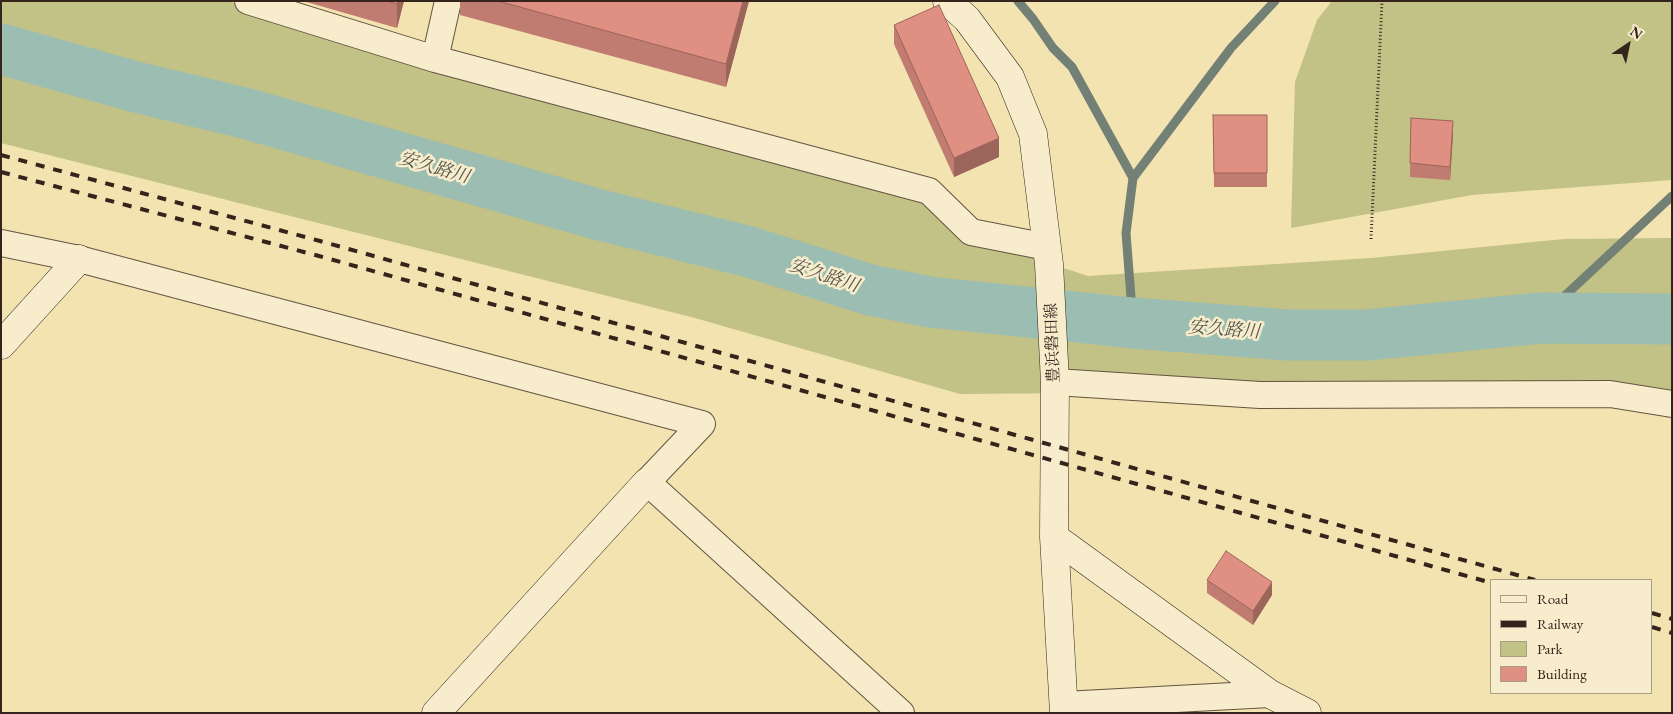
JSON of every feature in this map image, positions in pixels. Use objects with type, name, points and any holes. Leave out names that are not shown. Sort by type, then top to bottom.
[{"type":"street","points":[[248,1],[436,59],[929,191],[971,232],[1048,255]]},
{"type":"street","points":[[436,59],[448,1]]},
{"type":"street","name":"豊浜磐田線","points":[[947,1],[967,19],[1010,77],[1033,134],[1048,255],[1055,382],[1054,537],[1064,709]]},
{"type":"street","points":[[1,243],[79,259],[702,424],[436,713]]},
{"type":"street","points":[[1,345],[79,259]]},
{"type":"street","points":[[1055,382],[1260,395],[1610,394],[1672,404]]},
{"type":"street","points":[[647,482],[901,713]]},
{"type":"street","points":[[1054,537],[1270,694],[1307,713]]},
{"type":"street","points":[[1064,709],[1270,694]]},
{"type":"path","points":[[1371,239],[1382,1]]},
{"type":"green space","points":[[1,1],[228,1],[318,30],[929,191],[966,236],[1088,276],[1371,258],[1564,239],[1672,238],[1672,399],[1208,392],[960,394],[695,318],[1,143]]},
{"type":"green space","points":[[1332,1],[1672,1],[1672,180],[1472,195],[1291,228],[1295,82],[1317,20]]},
{"type":"building","points":[[387,1],[398,1],[397,4]]},
{"type":"building","points":[[498,1],[743,1],[726,64]]},
{"type":"building","points":[[939,5],[999,138],[954,158],[894,25]]},
{"type":"building","points":[[1213,115],[1267,115],[1267,173],[1214,173]]},
{"type":"building","points":[[1411,118],[1453,121],[1450,167],[1410,163]]},
{"type":"building","points":[[1226,551],[1272,582],[1253,611],[1207,580]]},
{"type":"waterway","points":[[1018,1],[1053,48],[1072,67],[1133,178]]},
{"type":"waterway","points":[[1133,323],[1126,233],[1133,178],[1231,48],[1275,1]]},
{"type":"waterway","name":"安久路川","points":[[1,49],[136,87],[248,114],[600,215],[750,252],[870,290],[930,302],[1133,323],[1287,335],[1367,335],[1541,318],[1672,319]]},
{"type":"waterway","points":[[1541,318],[1672,196]]},
{"type":"railway","points":[[1,155],[320,241],[1531,579]]},
{"type":"railway","points":[[1,172],[319,256],[1490,582]]},
{"type":"railway","points":[[1653,613],[1672,619]]},
{"type":"railway","points":[[1653,627],[1672,633]]}]
